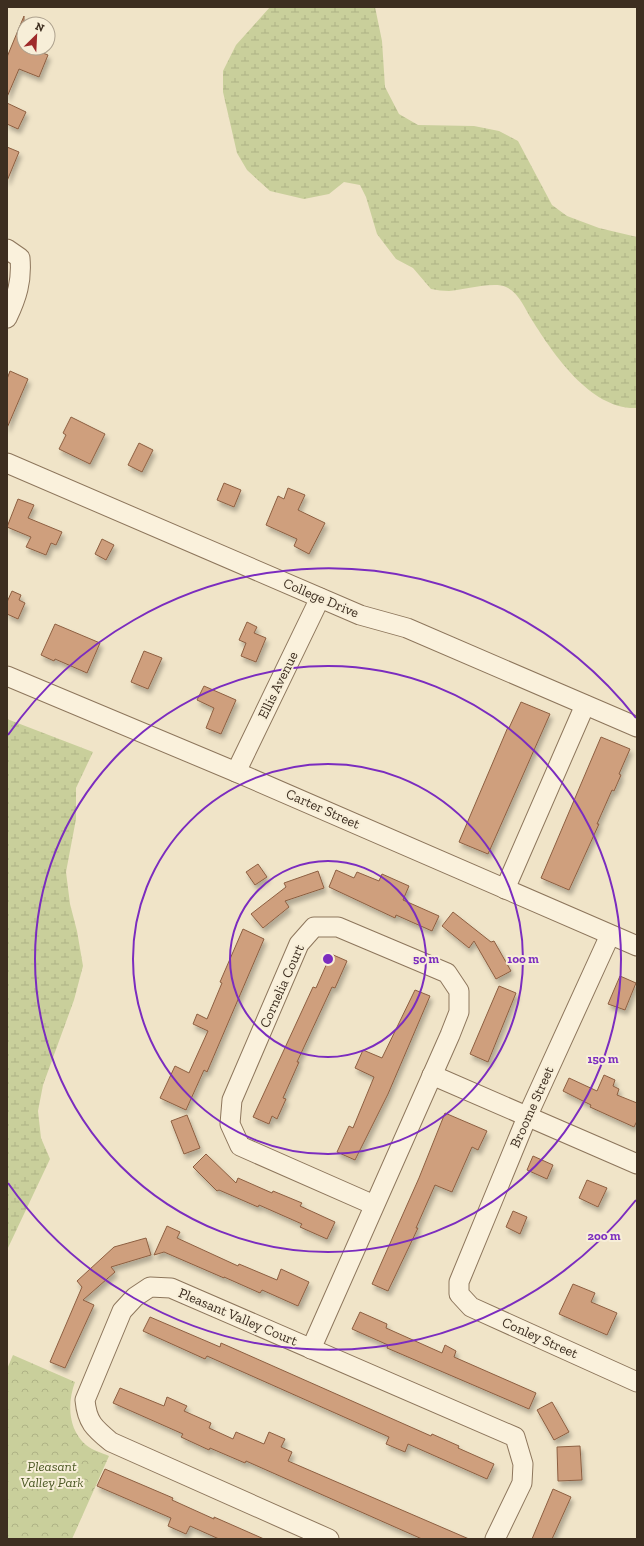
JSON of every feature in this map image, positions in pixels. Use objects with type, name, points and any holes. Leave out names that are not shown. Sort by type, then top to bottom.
[{"type":"street","points":[[7,249],[20,258],[21,275],[17,296],[7,318]]},
{"type":"street","name":"College Drive","points":[[7,463],[360,615],[407,628],[637,727]]},
{"type":"street","name":"Ellis Avenue","points":[[236,772],[320,598]]},
{"type":"street","name":"Carter Street","points":[[7,676],[236,772],[637,946]]},
{"type":"street","points":[[505,889],[585,705]]},
{"type":"street","name":"Cornelia Court","points":[[311,1349],[432,1075],[458,1012],[459,991],[447,973],[338,927],[314,927],[299,944],[232,1100],[230,1124],[240,1146],[374,1205]]},
{"type":"street","name":"Broome Street","points":[[459,1282],[527,1117],[610,935]]},
{"type":"street","points":[[432,1075],[637,1164]]},
{"type":"street","name":"Conley Street","points":[[459,1282],[459,1294],[471,1307],[637,1382]]},
{"type":"street","name":"Pleasant Valley Court","points":[[329,1539],[111,1442],[98,1431],[87,1415],[86,1400],[122,1311],[135,1297],[150,1287],[171,1288],[515,1437],[523,1464],[522,1483],[495,1539]]},
{"type":"green space","points":[[270,7],[375,7],[382,41],[385,87],[399,114],[418,125],[474,126],[499,131],[518,141],[552,205],[567,216],[599,228],[637,237],[637,408],[620,406],[604,400],[589,390],[576,378],[551,349],[515,293],[506,287],[501,285],[486,285],[449,291],[431,289],[413,268],[396,259],[377,234],[366,197],[360,185],[344,182],[329,194],[304,199],[270,191],[247,170],[237,153],[223,92],[223,71],[236,45]]},
{"type":"green space","points":[[7,719],[93,752],[76,788],[76,819],[66,872],[70,904],[77,931],[83,966],[74,1000],[43,1085],[38,1111],[41,1138],[50,1159],[7,1250]]},
{"type":"green space","name":"Pleasant Valley Park","points":[[13,1355],[75,1382],[72,1390],[70,1407],[72,1424],[80,1439],[88,1447],[109,1456],[72,1539],[7,1539],[7,1369]]},
{"type":"building","points":[[16,35],[16,56],[48,56],[39,77],[19,69],[7,97],[7,57]]},
{"type":"building","points":[[7,103],[26,112],[18,129],[7,124]]},
{"type":"building","points":[[7,147],[19,152],[7,181]]},
{"type":"building","points":[[10,371],[28,379],[7,428],[7,379]]},
{"type":"building","points":[[71,417],[105,434],[90,464],[59,449],[66,435],[63,433]]},
{"type":"building","points":[[139,443],[153,450],[142,472],[128,465]]},
{"type":"building","points":[[224,483],[241,490],[234,507],[217,500]]},
{"type":"building","points":[[288,488],[305,495],[298,510],[325,523],[309,554],[294,546],[297,539],[266,525],[278,496],[284,499]]},
{"type":"building","points":[[18,499],[34,505],[28,518],[62,532],[56,545],[51,543],[46,555],[26,547],[31,537],[7,527]]},
{"type":"building","points":[[102,539],[114,545],[106,560],[95,554]]},
{"type":"building","points":[[12,591],[21,595],[19,600],[25,603],[18,619],[7,614],[7,602]]},
{"type":"building","points":[[247,622],[257,627],[254,633],[266,638],[256,662],[241,656],[246,643],[239,640]]},
{"type":"building","points":[[55,624],[100,643],[87,673],[55,659],[54,661],[41,655]]},
{"type":"building","points":[[144,651],[162,658],[148,689],[131,682]]},
{"type":"building","points":[[204,686],[236,700],[221,734],[206,728],[214,708],[197,700]]},
{"type":"building","points":[[521,702],[550,714],[488,854],[459,842],[508,727],[509,728]]},
{"type":"building","points":[[601,737],[630,749],[619,774],[621,775],[614,791],[612,790],[597,824],[599,824],[569,890],[541,878]]},
{"type":"building","points":[[258,864],[267,877],[255,885],[246,872]]},
{"type":"building","points":[[336,870],[354,878],[357,872],[379,881],[382,874],[409,886],[403,900],[439,916],[432,931],[396,915],[395,918],[329,887]]},
{"type":"building","points":[[318,871],[324,888],[285,901],[289,907],[263,928],[251,914],[286,887],[284,883]]},
{"type":"building","points":[[453,912],[491,942],[494,941],[511,971],[496,979],[474,941],[469,948],[442,926]]},
{"type":"building","points":[[243,929],[264,939],[207,1072],[204,1070],[186,1110],[160,1098],[175,1066],[189,1073],[208,1031],[193,1024],[197,1014],[207,1019],[222,983],[220,982]]},
{"type":"building","points":[[331,954],[347,961],[335,988],[332,987],[297,1062],[299,1062],[283,1098],[286,1099],[277,1119],[272,1116],[269,1124],[253,1117],[313,987],[316,988]]},
{"type":"building","points":[[620,976],[636,983],[625,1010],[608,1004]]},
{"type":"building","points":[[499,986],[516,993],[488,1062],[470,1054]]},
{"type":"building","points":[[415,990],[430,996],[388,1094],[355,1160],[337,1152],[349,1126],[353,1128],[374,1077],[355,1068],[363,1050],[382,1058]]},
{"type":"building","points":[[604,1075],[615,1080],[613,1086],[619,1089],[617,1095],[637,1103],[637,1121],[634,1127],[590,1107],[591,1105],[563,1091],[569,1078],[597,1091]]},
{"type":"building","points":[[445,1113],[487,1131],[478,1150],[472,1147],[452,1192],[435,1185],[416,1228],[418,1228],[388,1291],[372,1284],[419,1178]]},
{"type":"building","points":[[187,1115],[200,1148],[184,1154],[171,1121]]},
{"type":"building","points":[[206,1154],[236,1183],[238,1178],[272,1193],[273,1191],[302,1203],[300,1206],[335,1222],[327,1239],[300,1227],[302,1224],[259,1205],[258,1207],[219,1190],[217,1191],[193,1167]]},
{"type":"building","points":[[533,1156],[553,1165],[547,1179],[527,1170]]},
{"type":"building","points":[[587,1180],[607,1188],[598,1207],[579,1198]]},
{"type":"building","points":[[513,1211],[527,1217],[520,1234],[506,1227]]},
{"type":"building","points":[[167,1226],[180,1232],[177,1238],[238,1266],[239,1264],[277,1280],[281,1269],[309,1282],[298,1306],[262,1290],[260,1293],[164,1252],[154,1255]]},
{"type":"building","points":[[146,1238],[151,1255],[111,1267],[115,1272],[83,1300],[94,1305],[65,1368],[50,1362],[82,1287],[77,1281],[114,1247]]},
{"type":"building","points":[[573,1284],[595,1293],[591,1302],[617,1313],[607,1335],[559,1314]]},
{"type":"building","points":[[360,1312],[387,1324],[386,1328],[442,1353],[445,1345],[456,1351],[454,1357],[536,1393],[529,1409],[387,1348],[388,1345],[352,1329]]},
{"type":"building","points":[[150,1317],[220,1347],[221,1343],[431,1436],[432,1434],[459,1446],[458,1448],[494,1464],[487,1479],[408,1444],[405,1452],[386,1444],[389,1437],[207,1356],[205,1359],[143,1331]]},
{"type":"building","points":[[120,1388],[164,1406],[167,1397],[187,1406],[184,1411],[211,1423],[209,1428],[233,1439],[236,1432],[264,1444],[269,1432],[285,1439],[281,1447],[292,1452],[288,1461],[469,1539],[422,1539],[246,1461],[245,1463],[210,1448],[209,1450],[181,1437],[183,1434],[113,1403]]},
{"type":"building","points":[[552,1402],[569,1432],[554,1440],[537,1410]]},
{"type":"building","points":[[580,1446],[582,1480],[558,1481],[557,1447]]},
{"type":"building","points":[[105,1469],[173,1498],[172,1500],[214,1519],[214,1517],[264,1539],[219,1539],[190,1526],[186,1534],[168,1526],[171,1518],[97,1486]]},
{"type":"building","points":[[553,1489],[571,1497],[552,1539],[532,1539]]}]
